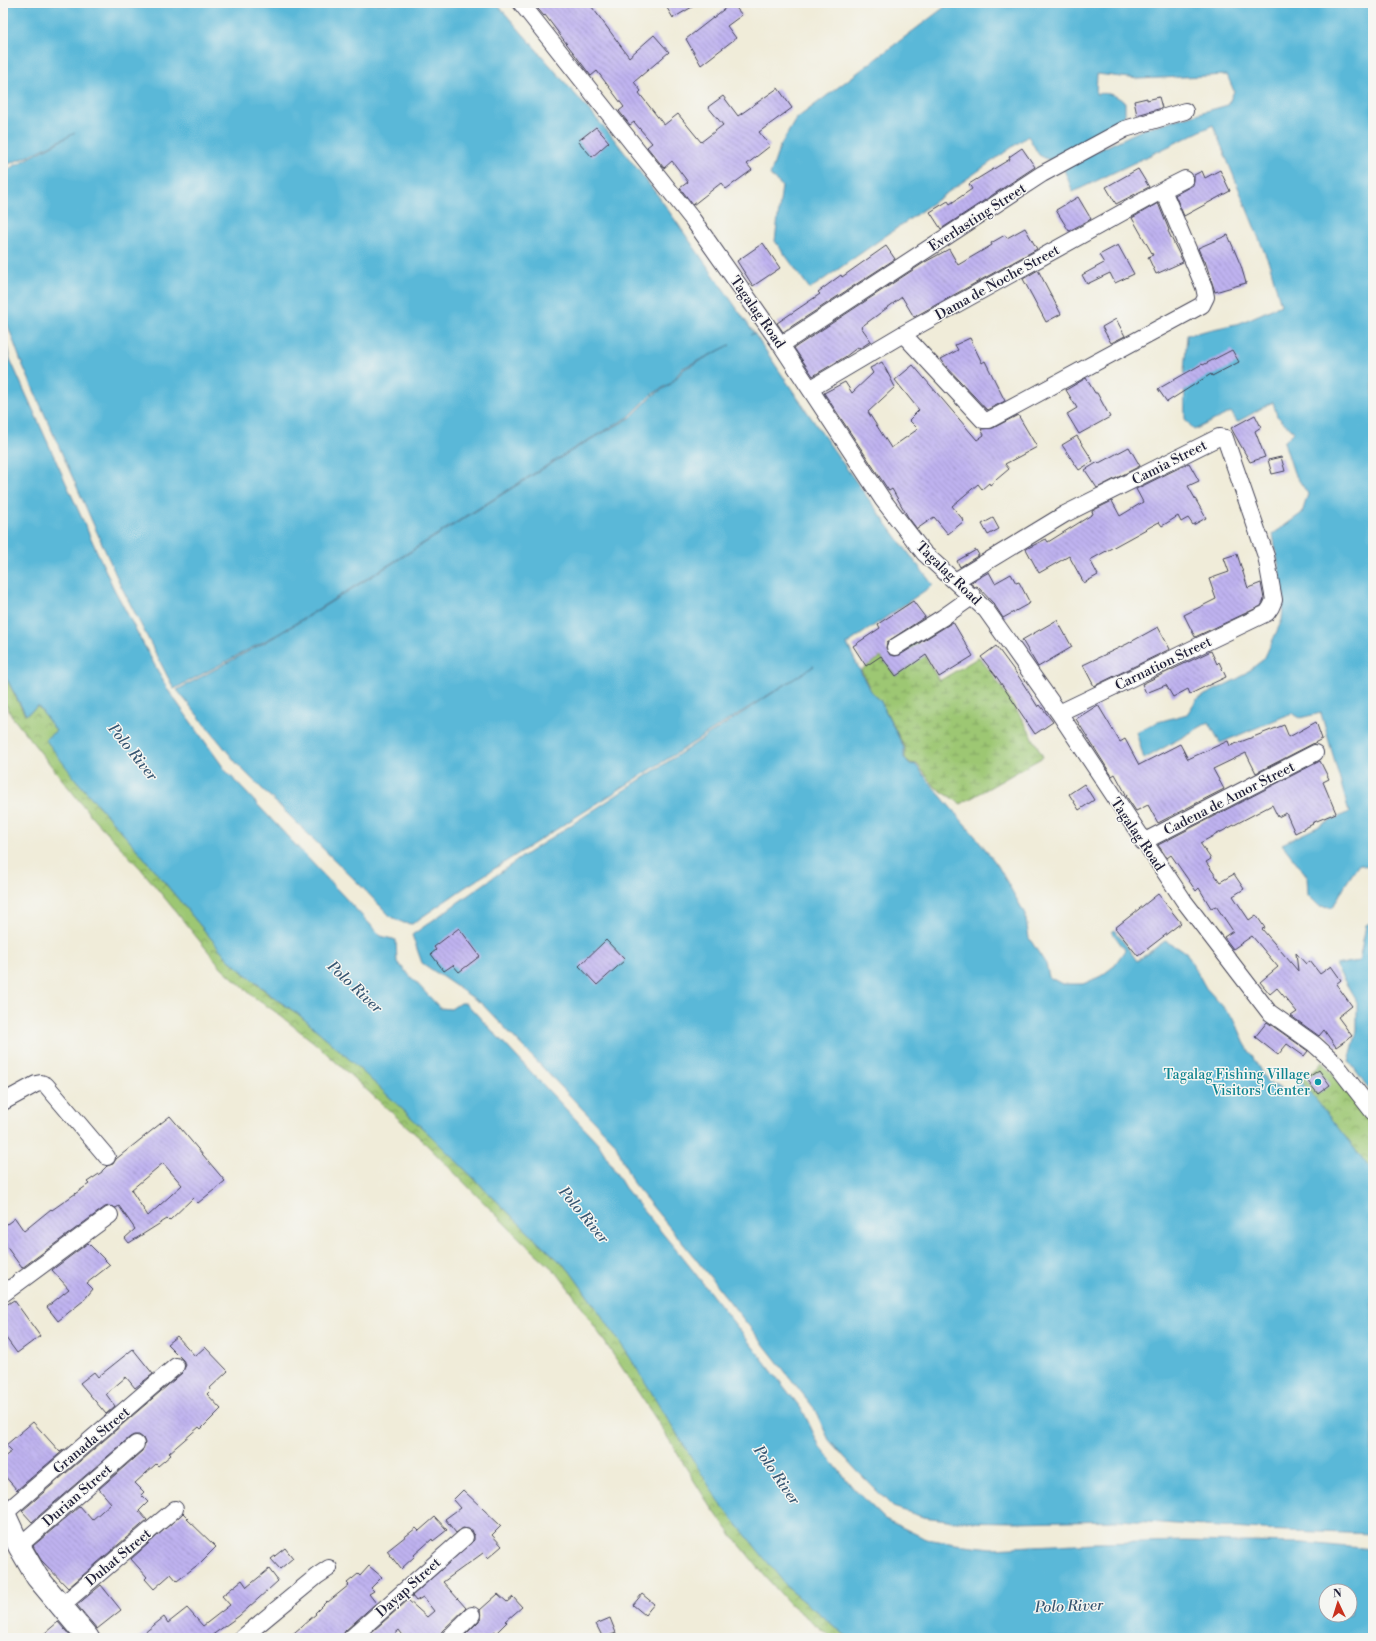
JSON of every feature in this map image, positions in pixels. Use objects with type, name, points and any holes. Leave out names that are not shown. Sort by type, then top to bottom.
[{"type":"main road","points":[[4,1512],[19,1546],[37,1576],[88,1638]]},
{"type":"street","name":"Tagalag Road","points":[[521,3],[693,220],[781,345],[883,500],[924,553],[954,581],[973,596],[986,610],[1058,713],[1143,842],[1184,901],[1269,1012],[1314,1044],[1335,1063],[1373,1112]]},
{"type":"street","name":"Everlasting Street","points":[[781,345],[1042,174],[1125,129],[1185,111]]},
{"type":"street","name":"Dama de Noche Street","points":[[810,389],[904,334],[1185,179]]},
{"type":"street","points":[[904,334],[983,420],[989,420],[1202,305],[1206,296],[1204,287],[1163,190]]},
{"type":"street","name":"Camia Street","points":[[954,581],[1065,514],[1222,436],[1225,438],[1266,556],[1274,600],[1272,607],[1268,612]]},
{"type":"street","points":[[895,646],[942,618],[973,596]]},
{"type":"street","name":"Carnation Street","points":[[1058,713],[1268,612]]},
{"type":"street","name":"Cadena de Amor Street","points":[[1143,842],[1315,753]]},
{"type":"street","points":[[3,1102],[36,1084],[46,1086],[107,1157]]},
{"type":"street","points":[[3,1294],[110,1215]]},
{"type":"street","name":"Granada Street","points":[[4,1512],[176,1366]]},
{"type":"street","name":"Durian Street","points":[[19,1546],[136,1444]]},
{"type":"street","name":"Duhat Street","points":[[61,1606],[175,1509]]},
{"type":"street","name":"Dayap Street","points":[[352,1638],[465,1536]]},
{"type":"street","points":[[242,1638],[317,1576],[330,1568]]},
{"type":"street","points":[[449,1638],[472,1615]]},
{"type":"green space","points":[[915,638],[939,681],[979,657],[1014,706],[1043,757],[961,804],[935,787],[917,764],[910,763],[905,758],[905,748],[880,700],[871,691],[861,670],[881,657],[896,676],[911,665],[899,649]]},
{"type":"green space","points":[[3,672],[25,715],[38,706],[56,731],[50,736],[76,780],[140,853],[228,959],[272,997],[298,1014],[334,1045],[431,1136],[530,1234],[569,1270],[604,1319],[611,1321],[789,1589],[845,1635],[851,1638],[832,1638],[791,1605],[764,1575],[706,1500],[660,1425],[575,1297],[557,1273],[516,1235],[421,1139],[316,1044],[273,1010],[256,999],[221,967],[141,869],[93,818],[13,718],[3,700]]},
{"type":"green space","points":[[1323,1062],[1373,1125],[1373,1173],[1301,1081]]},
{"type":"water","points":[[3,3],[496,3],[614,139],[659,197],[841,461],[886,524],[933,585],[847,644],[870,691],[880,700],[904,748],[904,758],[910,764],[916,765],[998,866],[1025,914],[1029,938],[1046,964],[1049,977],[1062,984],[1083,984],[1101,976],[1113,967],[1125,950],[1112,932],[1115,930],[1137,961],[1165,941],[1186,952],[1206,988],[1235,1020],[1244,1042],[1267,1082],[1290,1093],[1301,1081],[1373,1172],[1373,1534],[1261,1530],[1119,1520],[1014,1522],[955,1521],[923,1517],[893,1507],[829,1440],[814,1408],[695,1258],[633,1183],[615,1143],[482,1004],[422,963],[412,935],[522,857],[814,666],[464,888],[412,924],[404,923],[391,917],[239,766],[177,690],[280,634],[581,445],[630,418],[652,396],[671,384],[684,369],[730,345],[683,368],[671,383],[651,395],[629,417],[581,444],[280,633],[174,689],[120,584],[20,359],[3,309],[3,172],[75,133],[29,156],[3,166]]},
{"type":"water","points":[[950,3],[1373,3],[1373,869],[1359,864],[1333,907],[1319,906],[1308,895],[1307,876],[1282,844],[1349,812],[1321,713],[1300,718],[1292,713],[1220,743],[1209,722],[1144,759],[1136,732],[1158,722],[1187,714],[1197,699],[1239,678],[1264,659],[1282,620],[1284,596],[1273,534],[1302,513],[1308,494],[1294,473],[1284,442],[1294,432],[1277,416],[1273,402],[1237,422],[1231,412],[1194,430],[1185,419],[1184,371],[1187,335],[1240,323],[1281,305],[1270,266],[1213,125],[1073,192],[1063,167],[1146,128],[1228,105],[1234,91],[1227,75],[1138,79],[1097,74],[1096,94],[1105,93],[1125,102],[1125,114],[1119,126],[1049,160],[1039,155],[1028,136],[810,289],[775,241],[782,186],[770,175],[780,146],[796,119]]},
{"type":"water","name":"Polo River","points":[[3,328],[10,359],[113,587],[168,690],[226,771],[381,936],[396,940],[397,962],[440,1008],[451,1009],[460,1003],[466,1003],[598,1143],[625,1188],[687,1263],[803,1411],[820,1447],[854,1489],[885,1519],[926,1539],[992,1548],[1095,1543],[1184,1541],[1304,1543],[1373,1549],[1373,1638],[851,1638],[845,1635],[789,1589],[719,1502],[629,1356],[569,1270],[530,1234],[431,1136],[334,1045],[298,1014],[273,997],[228,959],[140,853],[76,780],[45,739],[56,731],[38,706],[26,715],[3,672]]},
{"type":"water","points":[[1373,921],[1373,1095],[1349,1061],[1357,1031],[1357,1002],[1335,965],[1359,961],[1366,925]]},
{"type":"building","points":[[533,3],[589,3],[629,57],[654,35],[669,52],[634,82],[641,91],[639,93],[664,125],[678,114],[701,142],[723,125],[708,107],[723,96],[738,116],[778,88],[792,108],[759,132],[770,146],[747,164],[752,170],[726,189],[721,183],[693,205],[680,188],[688,182],[672,161],[664,168],[647,147],[652,143],[634,122],[630,125],[619,111],[624,107],[597,71],[591,76],[545,15],[544,16]]},
{"type":"building","points":[[664,3],[699,3],[673,18]]},
{"type":"building","points":[[732,3],[742,15],[727,26],[736,38],[701,65],[686,39]]},
{"type":"building","points":[[1159,97],[1162,108],[1137,115],[1134,101]]},
{"type":"building","points":[[596,127],[609,142],[592,157],[578,141]]},
{"type":"building","points":[[1022,148],[1035,167],[941,229],[930,212],[948,201],[950,204],[972,189],[969,184],[1010,159],[1009,157]]},
{"type":"building","points":[[1138,169],[1149,187],[1116,204],[1106,187]]},
{"type":"building","points":[[1220,170],[1230,191],[1184,216],[1175,195],[1193,185],[1194,175],[1202,171],[1205,178]]},
{"type":"building","points":[[1078,197],[1091,219],[1069,231],[1056,210]]},
{"type":"building","points":[[1158,203],[1169,230],[1168,231],[1183,262],[1156,274],[1148,257],[1153,255],[1132,218]]},
{"type":"building","points":[[1025,228],[1037,249],[914,317],[902,297],[861,327],[871,341],[859,349],[858,347],[845,357],[813,376],[794,348],[925,262],[949,249],[958,265],[992,245],[991,243],[1005,235],[1007,238]]},
{"type":"building","points":[[1228,235],[1241,266],[1246,283],[1215,292],[1205,261],[1203,261],[1198,248]]},
{"type":"building","points":[[763,243],[780,268],[753,286],[737,261]]},
{"type":"building","points":[[1118,245],[1134,274],[1115,283],[1110,273],[1087,284],[1082,275],[1104,263],[1099,255]]},
{"type":"building","points":[[886,246],[895,259],[783,332],[777,323],[820,294],[818,292],[841,275],[842,277]]},
{"type":"building","points":[[1038,270],[1061,314],[1046,322],[1023,279]]},
{"type":"building","points":[[1116,319],[1125,336],[1111,343],[1102,327]]},
{"type":"building","points":[[970,338],[982,363],[985,361],[1005,401],[987,410],[941,359],[958,350],[955,345]]},
{"type":"building","points":[[1232,350],[1239,362],[1212,376],[1211,374],[1167,402],[1158,389],[1202,364],[1203,365]]},
{"type":"building","points":[[882,362],[895,387],[868,412],[891,448],[918,429],[909,420],[919,410],[895,380],[913,365],[977,440],[984,435],[981,429],[993,428],[1018,415],[1037,447],[1005,464],[1009,469],[990,485],[989,483],[982,489],[978,484],[952,506],[964,521],[948,534],[934,517],[917,529],[908,517],[892,489],[889,491],[824,393],[845,382],[852,393],[873,373],[870,368]]},
{"type":"building","points":[[1086,378],[1095,393],[1097,393],[1110,417],[1079,434],[1067,414],[1077,408],[1066,390]]},
{"type":"building","points":[[1255,415],[1261,427],[1255,431],[1265,457],[1250,462],[1231,428]]},
{"type":"building","points":[[1077,436],[1093,461],[1079,470],[1062,445]]},
{"type":"building","points":[[1129,447],[1140,466],[1097,488],[1085,470]]},
{"type":"building","points":[[1281,457],[1285,471],[1272,474],[1268,460]]},
{"type":"building","points":[[1189,463],[1199,481],[1188,486],[1206,518],[1193,525],[1188,518],[1181,522],[1178,516],[1162,526],[1159,522],[1090,560],[1098,575],[1084,583],[1069,556],[1039,573],[1026,549],[1046,539],[1048,542],[1093,514],[1092,511],[1112,501],[1120,516],[1143,502],[1136,489]]},
{"type":"building","points":[[993,518],[999,529],[988,535],[982,524]]},
{"type":"building","points":[[976,550],[979,555],[960,567],[957,561]]},
{"type":"building","points":[[1237,554],[1248,588],[1261,583],[1264,599],[1261,606],[1195,637],[1184,615],[1216,599],[1209,579],[1229,572],[1224,558]]},
{"type":"building","points":[[989,572],[995,583],[1011,574],[1016,583],[1019,582],[1030,603],[1003,618],[994,604],[977,586],[975,587],[970,583]]},
{"type":"building","points":[[913,601],[925,617],[887,642],[886,648],[890,655],[900,655],[953,622],[973,656],[939,677],[926,655],[896,676],[881,656],[866,666],[853,646],[880,628],[878,624]]},
{"type":"building","points":[[1057,620],[1072,647],[1038,667],[1022,640]]},
{"type":"building","points":[[1158,627],[1170,649],[1094,686],[1083,665]]},
{"type":"building","points":[[996,646],[1019,677],[1038,707],[1040,705],[1053,722],[1035,734],[996,676],[981,657]]},
{"type":"building","points":[[1211,651],[1217,664],[1219,662],[1226,677],[1190,694],[1188,689],[1173,697],[1166,685],[1146,693],[1142,684]]},
{"type":"building","points":[[1098,705],[1120,742],[1125,739],[1139,765],[1180,744],[1188,759],[1228,741],[1230,746],[1284,725],[1289,737],[1316,722],[1322,739],[1256,773],[1246,753],[1213,769],[1224,789],[1158,823],[1148,805],[1136,811],[1126,796],[1115,774],[1112,776],[1076,719]]},
{"type":"building","points":[[1320,761],[1329,779],[1323,782],[1336,813],[1312,823],[1313,824],[1295,833],[1286,813],[1278,817],[1272,805],[1200,843],[1211,859],[1206,862],[1220,882],[1234,874],[1244,889],[1233,896],[1249,920],[1256,915],[1265,928],[1262,929],[1298,971],[1296,953],[1306,964],[1310,961],[1320,974],[1331,966],[1341,980],[1336,984],[1352,1006],[1338,1017],[1352,1036],[1336,1047],[1324,1030],[1319,1036],[1291,1016],[1297,1012],[1277,988],[1270,994],[1260,982],[1278,967],[1252,936],[1233,949],[1224,937],[1233,931],[1216,906],[1211,908],[1199,888],[1196,891],[1171,855],[1167,858],[1158,845]]},
{"type":"building","points":[[1084,784],[1094,800],[1079,810],[1069,794]]},
{"type":"building","points":[[1158,894],[1181,923],[1138,956],[1115,928]]},
{"type":"building","points":[[459,928],[480,956],[459,972],[453,965],[444,971],[431,954],[436,950],[434,947]]},
{"type":"building","points":[[606,940],[625,960],[597,985],[579,966]]},
{"type":"building","points":[[1267,1022],[1308,1051],[1304,1056],[1287,1044],[1278,1055],[1255,1037]]},
{"type":"building","name":"Tagalag Fishing Village Visitors' Center","points":[[1319,1070],[1330,1085],[1318,1094],[1306,1079]]},
{"type":"building","points":[[170,1116],[225,1181],[198,1203],[193,1198],[169,1221],[167,1219],[129,1243],[125,1238],[135,1229],[119,1206],[116,1208],[109,1206],[105,1207],[22,1268],[3,1242],[3,1227],[15,1218],[24,1231],[51,1209],[52,1210],[89,1184],[87,1182],[102,1172],[107,1166],[113,1164],[116,1159]],"holes":[[[163,1163],[182,1185],[148,1216],[131,1190]]]},
{"type":"building","points":[[88,1243],[110,1265],[87,1283],[93,1289],[83,1301],[58,1321],[47,1307],[69,1289],[52,1270]]},
{"type":"building","points":[[14,1300],[40,1336],[17,1353],[3,1334],[3,1307]]},
{"type":"building","points":[[177,1336],[195,1356],[205,1347],[228,1371],[210,1388],[211,1390],[207,1394],[221,1409],[201,1429],[199,1427],[169,1453],[171,1455],[158,1466],[156,1464],[135,1483],[144,1492],[141,1495],[148,1502],[139,1511],[147,1520],[68,1588],[41,1560],[33,1546],[80,1506],[92,1520],[111,1503],[99,1489],[142,1451],[145,1443],[143,1438],[139,1435],[130,1437],[32,1522],[22,1511],[182,1373],[186,1365],[167,1344]]},
{"type":"building","points":[[133,1349],[153,1374],[135,1388],[126,1377],[106,1394],[115,1406],[106,1414],[80,1383],[94,1372],[98,1377]]},
{"type":"building","points":[[33,1422],[60,1452],[65,1449],[17,1490],[3,1474],[3,1458],[12,1451],[6,1445]]},
{"type":"building","points":[[463,1490],[501,1526],[492,1535],[502,1546],[488,1558],[483,1553],[443,1582],[466,1608],[442,1631],[440,1638],[405,1638],[399,1630],[390,1638],[365,1638],[408,1600],[427,1617],[434,1611],[423,1597],[416,1601],[412,1596],[474,1540],[472,1530],[463,1528],[456,1533],[445,1519],[460,1508],[453,1500]]},
{"type":"building","points":[[183,1513],[188,1518],[187,1519],[216,1547],[200,1563],[177,1581],[171,1574],[154,1589],[145,1579],[147,1577],[131,1559]]},
{"type":"building","points":[[435,1517],[447,1530],[433,1541],[432,1539],[401,1569],[387,1551],[416,1528],[419,1531]]},
{"type":"building","points":[[285,1548],[293,1558],[280,1569],[271,1559]]},
{"type":"building","points":[[369,1566],[382,1577],[371,1588],[374,1591],[369,1594],[376,1603],[345,1631],[342,1638],[288,1638],[316,1614],[315,1613],[327,1601],[328,1602],[349,1585],[347,1583],[358,1574],[360,1576]]},
{"type":"building","points":[[269,1569],[278,1581],[239,1616],[211,1636],[212,1638],[138,1638],[164,1617],[168,1623],[187,1608],[203,1626],[230,1605],[222,1596],[242,1580],[247,1587]]},
{"type":"building","points":[[101,1585],[121,1610],[97,1629],[77,1605]]},
{"type":"building","points":[[498,1594],[507,1602],[513,1597],[522,1607],[506,1621],[507,1622],[496,1633],[495,1631],[488,1638],[462,1638],[479,1621],[481,1617],[480,1610]]},
{"type":"building","points":[[642,1594],[654,1604],[645,1615],[633,1605]]},
{"type":"building","points":[[610,1618],[616,1633],[603,1638],[596,1624]]},
{"type":"building","points":[[58,1622],[72,1638],[39,1638]]},
{"type":"place","name":"Tagalag Fishing Village Visitors' Center","points":[[1318,1082]]}]
